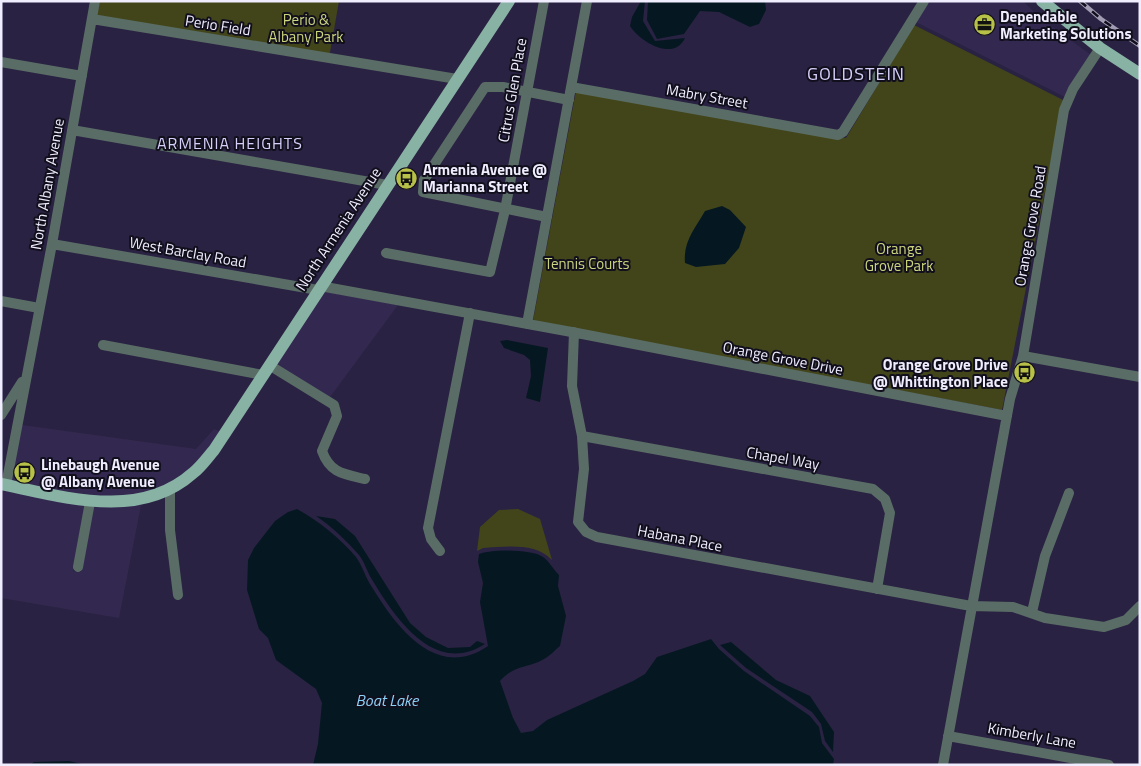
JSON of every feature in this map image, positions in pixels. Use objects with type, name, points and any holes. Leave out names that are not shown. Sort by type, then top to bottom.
[{"type":"main road","name":"North Armenia Avenue","points":[[4,485],[90,502],[146,499],[170,489],[194,473],[214,450],[509,1]]},
{"type":"main road","points":[[1042,1],[1100,48],[1140,74]]},
{"type":"street","name":"North Albany Avenue","points":[[4,485],[19,418],[52,244],[95,1]]},
{"type":"street","name":"Citrus Glen Place","points":[[386,253],[490,272],[505,210],[544,1]]},
{"type":"street","points":[[527,324],[587,1]]},
{"type":"street","name":"Mabry Street","points":[[572,87],[838,135],[842,132],[924,1]]},
{"type":"street","name":"Perio Field","points":[[92,19],[457,79]]},
{"type":"street","name":"Orange Grove Road","points":[[1007,416],[1023,356],[1064,110],[1073,89],[1100,48]]},
{"type":"street","points":[[1,62],[82,76]]},
{"type":"street","points":[[547,218],[505,210],[490,204],[423,192],[424,180],[485,87],[502,87],[569,100]]},
{"type":"street","points":[[72,130],[387,184]]},
{"type":"street","name":"West Barclay Road","points":[[52,244],[527,324]]},
{"type":"street","points":[[1,301],[39,308]]},
{"type":"street","points":[[440,551],[430,539],[428,528],[470,313]]},
{"type":"street","name":"Orange Grove Drive","points":[[527,324],[1007,416]]},
{"type":"street","name":"Habana Place","points":[[574,332],[572,386],[582,436],[584,469],[578,522],[586,532],[597,537],[877,589],[971,606],[1013,607],[1045,618],[1104,627],[1126,620],[1140,606]]},
{"type":"street","points":[[103,346],[266,370],[334,405],[337,416],[322,451],[327,464],[340,473],[365,479]]},
{"type":"street","points":[[1023,356],[1140,377]]},
{"type":"street","name":"North Albany Avenue","points":[[1,414],[27,372]]},
{"type":"street","points":[[1,414],[19,418]]},
{"type":"street","points":[[943,765],[1007,416]]},
{"type":"street","name":"Chapel Way","points":[[582,436],[874,489],[885,499],[890,513],[877,589]]},
{"type":"street","points":[[170,489],[170,530],[178,596]]},
{"type":"street","points":[[1032,612],[1045,556],[1069,493]]},
{"type":"street","points":[[78,567],[90,502]]},
{"type":"street","name":"Kimberly Lane","points":[[948,736],[1110,765]]},
{"type":"shaded area","points":[[928,1],[1023,1],[1039,17],[1091,55],[1065,97],[916,22]]},
{"type":"shaded area","points":[[322,291],[398,305],[330,397],[275,363]]},
{"type":"shaded area","points":[[22,425],[196,449],[214,429],[221,432],[191,470],[176,480],[145,494],[90,497],[11,481]]},
{"type":"shaded area","points":[[1,489],[85,505],[73,571],[81,572],[93,506],[143,504],[141,505],[119,618],[1,598]]},
{"type":"green space","name":"Perio & Albany Park","points":[[95,1],[339,1],[329,58],[92,19]]},
{"type":"green space","name":"Orange Grove Park","points":[[914,25],[1063,100],[1002,410],[533,321],[576,91],[846,138]]},
{"type":"green space","points":[[518,509],[540,519],[552,560],[537,550],[528,548],[483,548],[477,551],[480,527],[499,510]]},
{"type":"water","points":[[641,1],[645,1],[643,21],[655,41],[685,38],[680,45],[673,49],[657,47],[641,38],[635,32],[630,26],[632,17]]},
{"type":"water","points":[[648,1],[765,1],[766,10],[759,24],[750,27],[719,12],[700,11],[684,34],[657,39],[647,20]]},
{"type":"water","points":[[722,206],[730,210],[746,227],[739,248],[725,264],[696,267],[685,263],[688,242],[705,211]]},
{"type":"water","points":[[507,340],[548,348],[540,402],[526,398],[531,376],[530,360],[524,355],[504,348],[500,341]]},
{"type":"water","name":"Boat Lake","points":[[297,509],[329,530],[356,557],[380,600],[404,631],[418,644],[434,653],[451,657],[469,655],[488,646],[480,602],[483,583],[478,562],[479,554],[493,551],[521,551],[538,554],[547,561],[559,575],[558,586],[566,616],[560,646],[546,658],[516,669],[500,681],[513,718],[521,733],[533,731],[547,720],[633,681],[645,674],[657,657],[711,639],[719,649],[744,671],[810,716],[819,727],[822,743],[834,759],[833,765],[313,765],[318,744],[322,703],[316,689],[276,660],[268,638],[259,629],[247,590],[248,560],[254,548],[275,521],[288,512]]},
{"type":"water","points":[[316,516],[335,519],[355,536],[410,623],[426,637],[448,648],[470,647],[477,641],[485,644],[466,652],[448,653],[432,648],[417,638],[391,609],[359,555],[339,534]]},
{"type":"water","points":[[731,642],[776,680],[810,696],[834,732],[833,752],[825,741],[821,724],[812,712],[746,668],[720,645]]},
{"type":"water","points":[[69,761],[86,765],[30,765],[34,762]]},
{"type":"railway","points":[[1080,1],[1101,19],[1140,46]]},
{"type":"place","name":"Dependable Marketing Solutions","points":[[984,25]]},
{"type":"place","name":"Armenia Avenue @ Marianna Street","points":[[407,178]]},
{"type":"place","name":"Orange Grove Drive @ Whittington Place","points":[[1024,373]]},
{"type":"place","name":"Linebaugh Avenue @ Albany Avenue","points":[[25,473]]},
{"type":"district","name":"GOLDSTEIN","points":[[856,73]]},
{"type":"district","name":"ARMENIA HEIGHTS","points":[[230,143]]},
{"type":"park label","name":"Tennis Courts","points":[[587,263]]}]
